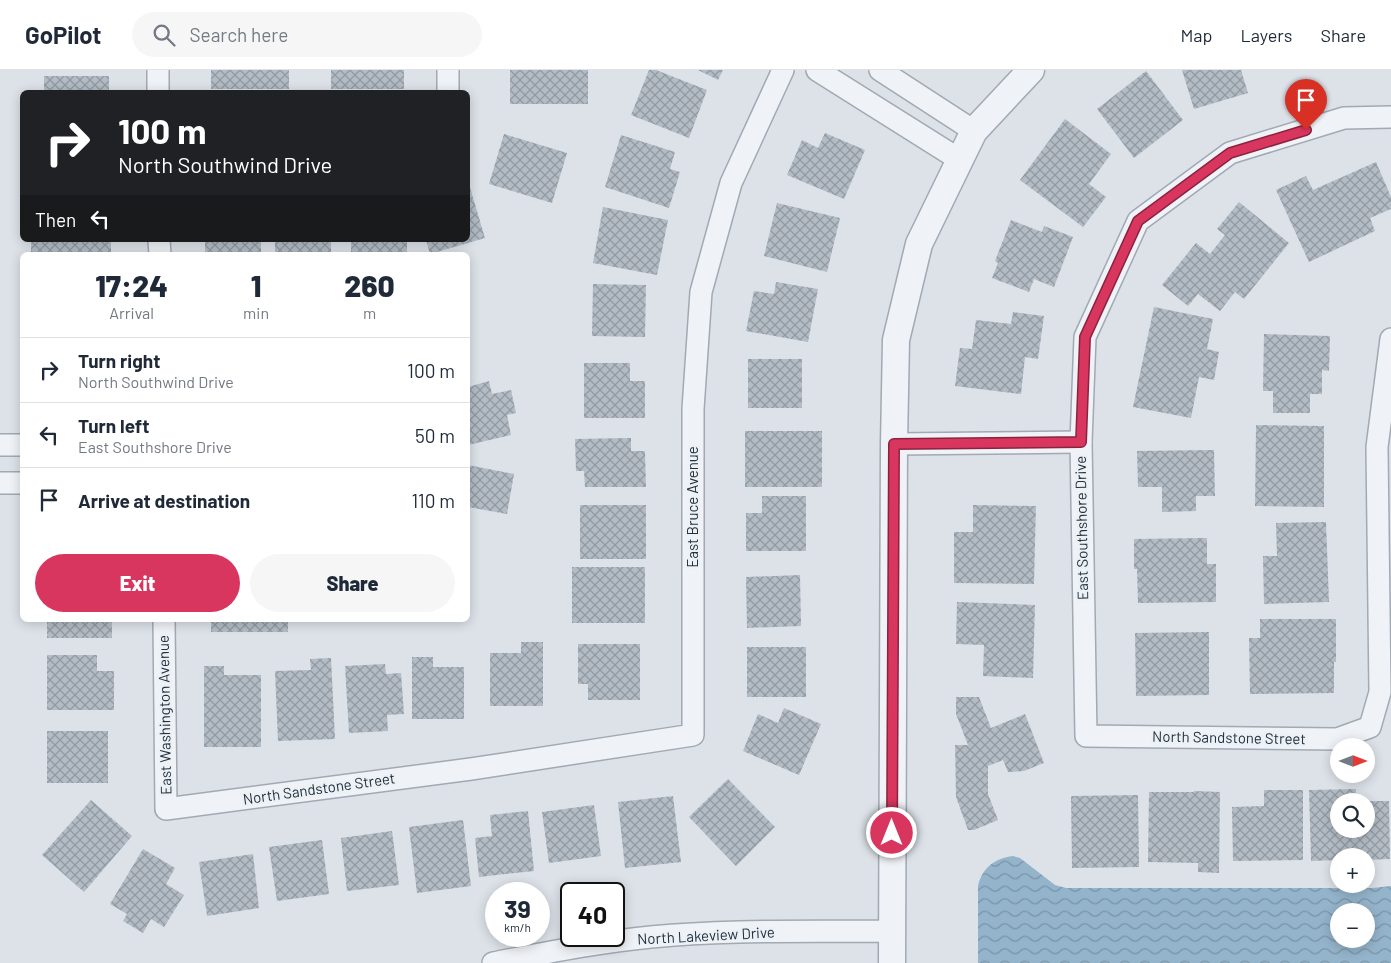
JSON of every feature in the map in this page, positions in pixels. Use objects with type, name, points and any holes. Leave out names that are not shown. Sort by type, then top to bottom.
[{"type":"street","points":[[158,70],[158,90]]},
{"type":"street","points":[[448,70],[448,90]]},
{"type":"street","name":"East Bruce Avenue","points":[[471,769],[693,735],[692,409],[701,292],[731,183],[783,70]]},
{"type":"street","points":[[817,70],[960,160]]},
{"type":"street","points":[[880,70],[974,131]]},
{"type":"street","points":[[892,963],[896,340],[919,244],[974,131],[1031,70]]},
{"type":"street","name":"East Southshore Drive","points":[[1086,736],[1081,442],[1085,337],[1138,221],[1230,153],[1344,118],[1391,117]]},
{"type":"street","name":"North Sandstone Street","points":[[1086,736],[1337,739],[1370,727],[1380,692],[1377,447],[1391,339]]},
{"type":"street","points":[[894,444],[1081,442]]},
{"type":"street","points":[[0,445],[20,445]]},
{"type":"street","points":[[0,484],[20,483]]},
{"type":"street","name":"East Washington Avenue","points":[[164,622],[166,810]]},
{"type":"street","name":"North Sandstone Street","points":[[166,810],[471,769]]},
{"type":"street","name":"North Lakeview Drive","points":[[493,963],[576,947],[650,937],[726,932],[892,931]]},
{"type":"water","points":[[1013,856],[1020,858],[1055,885],[1066,888],[1330,888],[1330,893],[1375,893],[1375,888],[1391,886],[1391,963],[978,963],[978,886],[986,869],[1000,859]]},
{"type":"building","points":[[211,70],[289,70],[289,89],[211,89]]},
{"type":"building","points":[[331,70],[404,70],[404,89],[331,89]]},
{"type":"building","points":[[510,70],[588,70],[588,104],[510,104]]},
{"type":"building","points":[[649,70],[656,70],[707,90],[689,138],[631,115]]},
{"type":"building","points":[[698,70],[723,70],[718,80]]},
{"type":"building","points":[[1182,70],[1241,70],[1248,93],[1194,109]]},
{"type":"building","points":[[1146,71],[1183,120],[1134,158],[1097,109]]},
{"type":"building","points":[[44,76],[109,76],[109,90],[44,90]]},
{"type":"building","points":[[1065,119],[1111,154],[1089,184],[1106,197],[1083,227],[1020,180]]},
{"type":"building","points":[[825,133],[865,150],[844,199],[787,175],[802,140],[818,148]]},
{"type":"building","points":[[504,134],[567,153],[552,203],[489,184]]},
{"type":"building","points":[[621,135],[675,152],[670,169],[680,172],[669,208],[605,187]]},
{"type":"building","points":[[1376,162],[1391,197],[1391,209],[1370,218],[1375,231],[1309,262],[1276,190],[1306,176],[1313,190]]},
{"type":"building","points":[[470,188],[485,238],[437,252],[429,252],[427,242],[470,242]]},
{"type":"building","points":[[1239,202],[1289,243],[1244,299],[1235,292],[1220,311],[1198,294],[1188,306],[1162,285],[1196,243],[1210,254],[1225,235],[1217,229]]},
{"type":"building","points":[[777,203],[840,218],[827,272],[764,256]]},
{"type":"building","points":[[603,207],[668,220],[657,275],[593,263]]},
{"type":"building","points":[[1011,220],[1042,232],[1044,226],[1073,237],[1054,287],[1034,279],[1029,292],[992,278],[998,263],[995,261]]},
{"type":"building","points":[[31,242],[111,242],[111,252],[31,252]]},
{"type":"building","points":[[205,242],[261,242],[261,252],[205,252]]},
{"type":"building","points":[[275,242],[331,242],[331,252],[275,252]]},
{"type":"building","points":[[351,242],[407,242],[407,252],[351,252]]},
{"type":"building","points":[[776,282],[818,289],[808,342],[746,331],[754,291],[774,294]]},
{"type":"building","points":[[593,284],[646,285],[645,337],[592,336]]},
{"type":"building","points":[[1154,307],[1213,319],[1207,349],[1219,352],[1214,380],[1199,377],[1191,418],[1133,407]]},
{"type":"building","points":[[1013,312],[1044,316],[1038,359],[1025,357],[1021,394],[955,386],[960,348],[972,349],[976,320],[1011,324]]},
{"type":"building","points":[[1264,334],[1330,336],[1329,371],[1322,370],[1322,394],[1310,394],[1310,413],[1273,413],[1273,391],[1263,391]]},
{"type":"building","points":[[748,359],[802,359],[802,408],[748,408]]},
{"type":"building","points":[[584,363],[630,363],[630,381],[645,381],[645,418],[584,418]]},
{"type":"building","points":[[489,381],[492,394],[511,390],[516,413],[507,415],[511,435],[470,445],[470,386]]},
{"type":"building","points":[[1256,425],[1324,426],[1324,507],[1255,506]]},
{"type":"building","points":[[745,431],[822,431],[822,487],[745,487]]},
{"type":"building","points":[[631,438],[631,451],[645,451],[646,487],[585,487],[584,471],[576,471],[575,439]]},
{"type":"building","points":[[1214,450],[1215,496],[1196,496],[1196,511],[1162,512],[1162,487],[1138,487],[1137,451]]},
{"type":"building","points":[[470,465],[514,474],[507,514],[470,507]]},
{"type":"building","points":[[762,496],[806,496],[806,551],[746,551],[746,513],[762,513]]},
{"type":"building","points":[[580,505],[646,505],[646,559],[580,559]]},
{"type":"building","points":[[973,505],[1036,506],[1034,584],[954,583],[954,532],[973,532]]},
{"type":"building","points":[[1326,522],[1329,602],[1264,604],[1263,556],[1277,556],[1276,523]]},
{"type":"building","points":[[1207,538],[1207,564],[1216,564],[1216,602],[1138,603],[1137,569],[1134,569],[1134,539]]},
{"type":"building","points":[[572,567],[645,567],[645,623],[572,623]]},
{"type":"building","points":[[800,575],[801,626],[747,628],[746,577]]},
{"type":"building","points":[[957,602],[1035,605],[1033,678],[983,676],[984,645],[956,644]]},
{"type":"building","points":[[1260,619],[1336,619],[1334,693],[1250,694],[1249,638],[1260,638]]},
{"type":"building","points":[[47,622],[112,622],[112,638],[47,638]]},
{"type":"building","points":[[211,622],[288,622],[288,632],[211,632]]},
{"type":"building","points":[[1209,632],[1209,695],[1136,696],[1135,633]]},
{"type":"building","points":[[521,642],[543,642],[543,706],[490,706],[490,653],[521,653]]},
{"type":"building","points":[[578,644],[640,644],[640,700],[588,700],[588,684],[578,684]]},
{"type":"building","points":[[747,647],[806,647],[806,697],[747,697]]},
{"type":"building","points":[[47,655],[97,655],[97,671],[114,671],[114,710],[47,710]]},
{"type":"building","points":[[412,657],[433,657],[433,667],[464,667],[464,719],[412,719]]},
{"type":"building","points":[[331,658],[335,739],[278,741],[275,671],[311,670],[310,659]]},
{"type":"building","points":[[385,664],[386,674],[401,673],[404,714],[387,715],[388,731],[349,733],[345,666]]},
{"type":"building","points":[[204,666],[224,666],[224,675],[261,675],[261,747],[204,747]]},
{"type":"building","points":[[956,697],[979,697],[991,728],[1025,714],[1044,763],[1024,771],[1008,772],[1003,760],[988,766],[988,794],[998,820],[974,830],[968,830],[956,797],[955,745],[968,745],[956,714]]},
{"type":"building","points":[[784,708],[821,724],[799,775],[743,751],[758,714],[778,723]]},
{"type":"building","points":[[47,731],[108,731],[108,783],[47,783]]},
{"type":"building","points":[[728,779],[775,827],[736,866],[689,817]]},
{"type":"building","points":[[1356,789],[1356,793],[1330,793],[1330,838],[1375,838],[1375,801],[1389,801],[1390,859],[1375,860],[1375,848],[1330,848],[1330,860],[1311,861],[1309,790]]},
{"type":"building","points":[[1264,790],[1303,790],[1303,860],[1233,861],[1232,807],[1264,806]]},
{"type":"building","points":[[1149,792],[1220,792],[1219,873],[1198,872],[1198,863],[1148,862]]},
{"type":"building","points":[[1138,795],[1139,867],[1072,868],[1071,796]]},
{"type":"building","points":[[673,796],[681,862],[625,868],[618,802]]},
{"type":"building","points":[[91,800],[132,836],[84,892],[42,855]]},
{"type":"building","points":[[594,805],[601,856],[549,863],[542,812]]},
{"type":"building","points":[[528,811],[534,871],[479,877],[475,838],[492,836],[490,815]]},
{"type":"building","points":[[463,820],[471,886],[417,893],[409,827]]},
{"type":"building","points":[[392,831],[399,885],[347,891],[341,838]]},
{"type":"building","points":[[322,840],[329,894],[277,901],[269,847]]},
{"type":"building","points":[[143,849],[175,868],[166,884],[184,895],[164,927],[151,919],[143,933],[123,921],[127,914],[110,904]]},
{"type":"building","points":[[253,854],[259,908],[207,916],[199,862]]},
{"type":"route","points":[[892,833],[894,444],[1081,442],[1085,337],[1138,221],[1230,153],[1306,130]]}]
